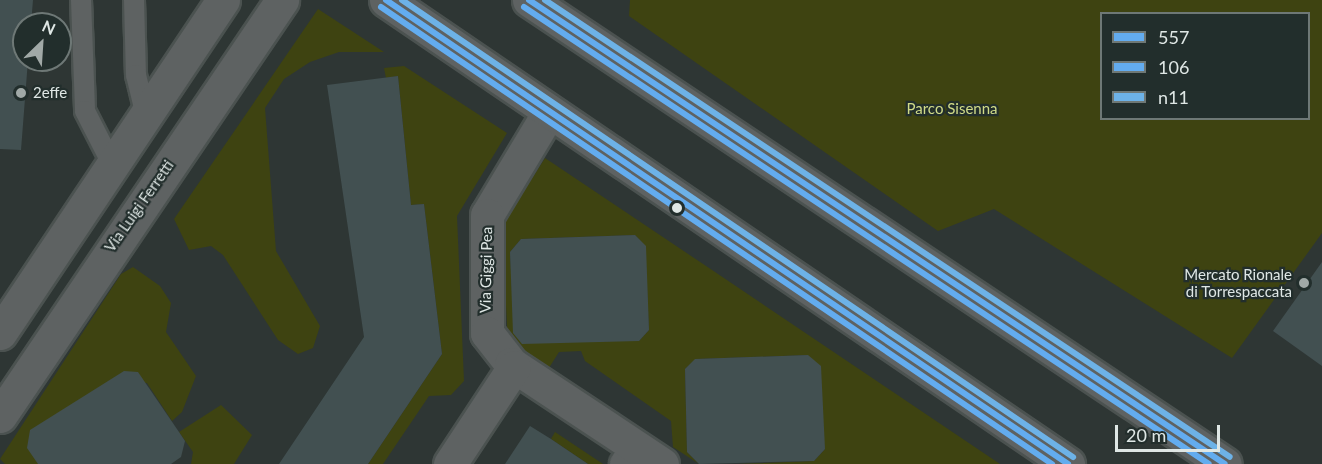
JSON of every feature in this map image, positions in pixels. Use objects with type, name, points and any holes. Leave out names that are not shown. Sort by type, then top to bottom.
[{"type":"street","points":[[0,333],[223,0]]},
{"type":"street","name":"Via Luigi Ferretti","points":[[0,416],[282,0]]},
{"type":"street","points":[[386,0],[1068,464]]},
{"type":"street","points":[[528,0],[1225,464]]},
{"type":"street","name":"Via Giggi Pea","points":[[549,112],[501,186],[485,229],[487,333],[514,366],[630,455],[662,464]]},
{"type":"street","points":[[450,464],[514,366]]},
{"type":"lane","points":[[81,0],[85,111],[113,166]]},
{"type":"lane","points":[[134,0],[136,75],[146,116]]},
{"type":"green space","name":"Parco Sisenna","points":[[630,0],[1322,0],[1322,233],[1232,358],[994,209],[938,231],[629,16]]},
{"type":"green space","points":[[318,9],[384,52],[339,52],[310,62],[284,79],[265,108],[276,251],[320,326],[313,348],[298,354],[278,340],[223,255],[211,246],[189,250],[174,219]]},
{"type":"green space","points":[[404,66],[507,133],[457,216],[464,381],[451,395],[429,396],[383,464],[368,464],[442,354],[424,204],[411,205],[398,76],[386,78],[384,68]]},
{"type":"green space","points":[[545,158],[1000,464],[738,464],[814,461],[825,449],[808,355],[696,359],[685,369],[687,452],[699,464],[673,447],[671,421],[585,361],[581,351],[559,352],[547,371],[508,344],[502,226]],"holes":[[[635,235],[645,246],[649,330],[639,341],[514,333],[510,252],[521,239]]]},
{"type":"green space","points":[[133,267],[160,286],[171,303],[166,332],[196,376],[182,412],[172,421],[147,383],[132,382],[39,464],[5,464],[0,459],[121,274]]},
{"type":"green space","points":[[221,405],[252,435],[234,464],[191,464],[193,452],[179,432]]},
{"type":"green space","points":[[555,432],[603,464],[588,464],[551,439]]},
{"type":"building","points":[[0,0],[33,0],[32,12],[12,12],[12,72],[27,72],[21,150],[0,149]]},
{"type":"building","points":[[398,76],[411,205],[424,204],[442,354],[368,464],[279,464],[364,337],[327,85]]},
{"type":"building","points":[[635,235],[646,246],[649,330],[639,341],[522,344],[513,333],[510,252],[521,239]]},
{"type":"building","points":[[1322,262],[1322,366],[1273,331]]},
{"type":"building","points":[[808,355],[821,366],[825,449],[814,461],[699,464],[687,452],[685,369],[695,359]]},
{"type":"building","points":[[124,371],[138,372],[185,441],[181,457],[171,464],[38,464],[27,448],[30,430]]},
{"type":"building","points":[[530,426],[551,439],[588,464],[505,464]]},
{"type":"transit line","name":"557","points":[[386,0],[1068,464]]},
{"type":"transit line","name":"n11","points":[[402,0],[1073,457]]},
{"type":"transit line","name":"557","points":[[529,0],[1225,464]]},
{"type":"transit line","name":"n11","points":[[545,0],[1230,457]]},
{"type":"transit line","name":"106","points":[[381,7],[1052,464]]},
{"type":"transit line","name":"106","points":[[524,7],[1209,464]]},
{"type":"place","name":"2effe","points":[[21,93]]},
{"type":"place","name":"Mercato Rionale di Torrespaccata","points":[[1304,283]]}]
